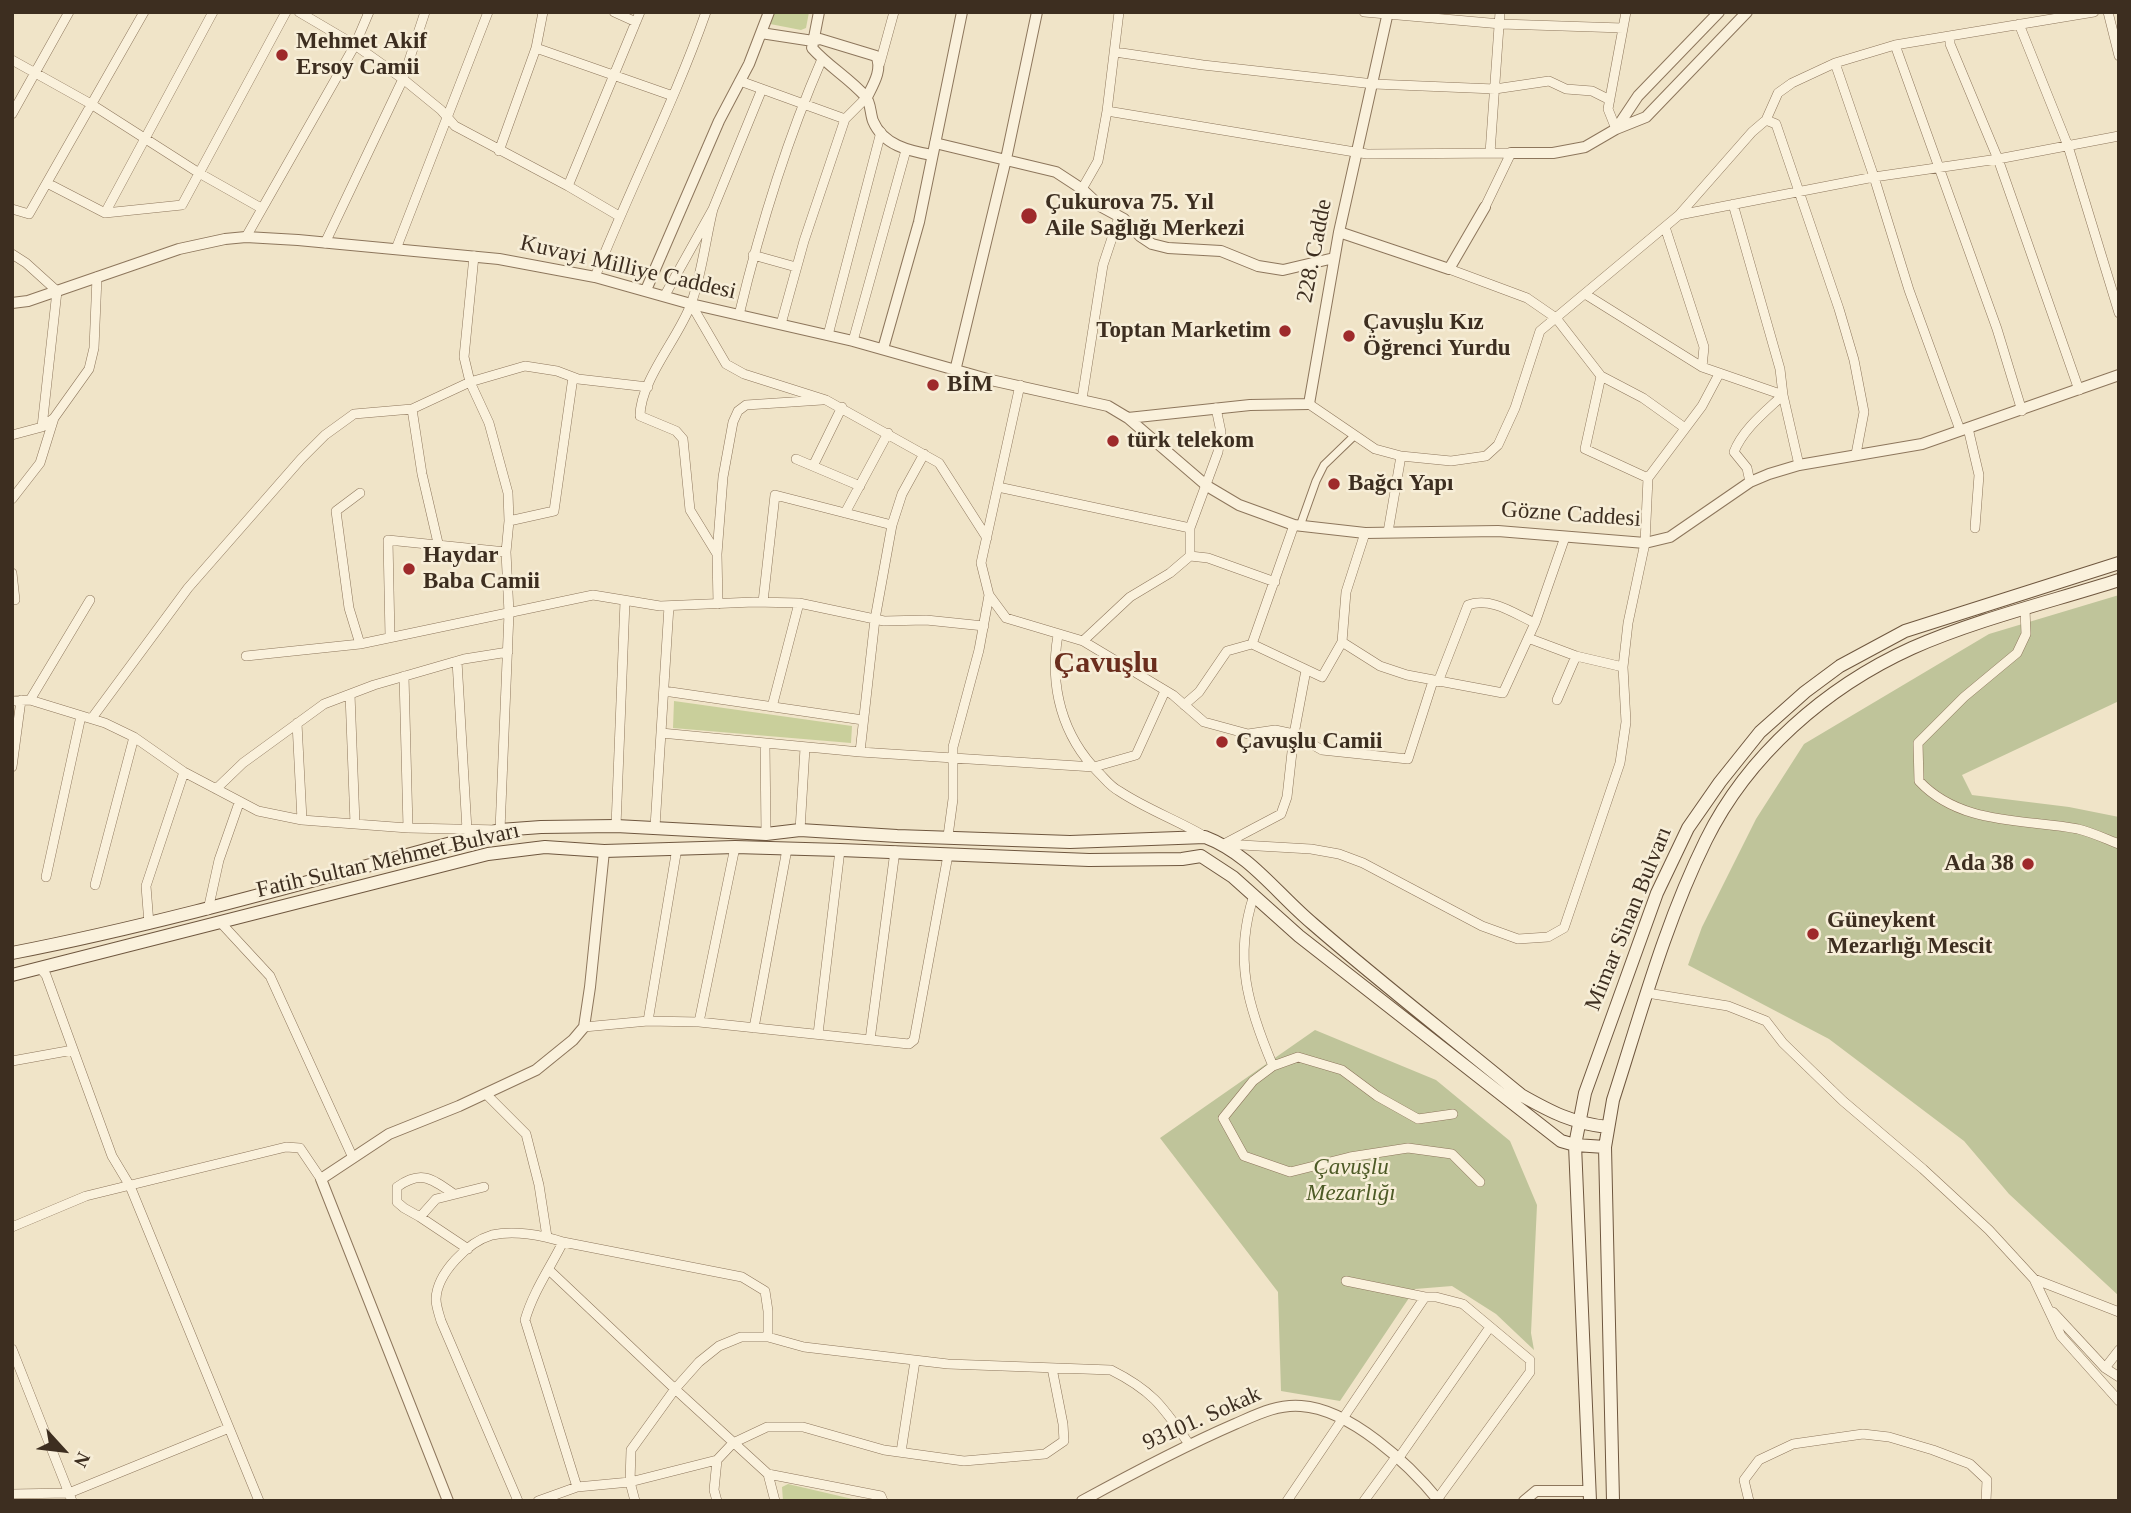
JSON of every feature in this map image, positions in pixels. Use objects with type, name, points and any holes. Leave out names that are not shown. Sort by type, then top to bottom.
[{"type":"main road","name":"Mimar Sinan Bulvarı","points":[[1590,1496],[1575,1145],[1585,1093],[1657,893],[1688,828],[1760,732],[1805,692],[1840,666],[1905,631],[2119,563]]},
{"type":"main road","name":"Mimar Sinan Bulvarı","points":[[1613,1501],[1606,1127],[1672,917],[1707,838],[1737,791],[1773,744],[1815,707],[1848,683],[1879,665],[1944,635],[2119,580]]},
{"type":"main road","name":"Fatih Sultan Mehmet Bulvarı","points":[[12,953],[208,910],[499,830],[616,826],[766,834],[800,830],[1070,842],[1205,837]]},
{"type":"main road","points":[[1205,837],[1224,844],[1261,873],[1311,923],[1521,1095],[1553,1113],[1581,1124],[1606,1127]]},
{"type":"main road","name":"Fatih Sultan Mehmet Bulvarı","points":[[12,975],[488,854],[545,847],[604,851],[734,847],[1089,860],[1182,859],[1201,856],[1233,877],[1299,936],[1561,1141],[1575,1145]]},
{"type":"main road","points":[[1575,1145],[1605,1147]]},
{"type":"street","points":[[12,114],[69,12]]},
{"type":"street","points":[[14,212],[29,214],[144,12]]},
{"type":"street","points":[[104,213],[213,12]]},
{"type":"street","points":[[47,183],[104,213],[182,205],[286,12]]},
{"type":"street","points":[[299,12],[355,45],[403,79],[455,126],[619,216]]},
{"type":"street","points":[[246,237],[355,45],[369,12]]},
{"type":"street","points":[[324,243],[403,79],[425,12]]},
{"type":"street","points":[[396,249],[488,12]]},
{"type":"street","points":[[614,12],[636,22]]},
{"type":"street","points":[[568,186],[640,12]]},
{"type":"street","points":[[595,277],[619,216],[689,60],[706,12]]},
{"type":"street","points":[[646,290],[769,12]]},
{"type":"street","points":[[819,12],[812,48],[867,97],[874,123],[888,141],[906,150],[932,156]]},
{"type":"street","points":[[781,324],[796,267],[845,119],[867,97],[894,12]]},
{"type":"street","points":[[883,349],[919,222],[962,12]]},
{"type":"street","points":[[955,371],[1006,159],[1037,12]]},
{"type":"street","points":[[1082,190],[1098,161],[1119,12]]},
{"type":"street","points":[[1364,12],[1500,24],[1623,28]]},
{"type":"street","points":[[1490,153],[1500,12]]},
{"type":"street","points":[[1616,129],[1608,110],[1626,12]]},
{"type":"street","points":[[1616,129],[1638,96],[1719,12]]},
{"type":"street","points":[[1107,111],[1367,154],[1553,153],[1585,147],[1616,129],[1646,117],[1747,12]]},
{"type":"street","points":[[1129,418],[1280,403],[1309,404],[1353,437],[1375,449],[1401,456],[1451,461],[1486,456],[1498,445],[1515,408],[1540,331],[1679,215],[1752,132],[1766,120],[1778,93],[1792,83],[1835,64],[1895,45],[2094,12]]},
{"type":"street","points":[[2108,12],[2119,56]]},
{"type":"street","points":[[499,151],[536,48],[541,13]]},
{"type":"street","name":"228. Cadde","points":[[1309,404],[1339,232],[1388,13]]},
{"type":"street","points":[[2020,24],[2068,146],[2119,313]]},
{"type":"street","points":[[761,33],[842,44],[876,56],[880,63]]},
{"type":"street","points":[[1950,37],[1950,44],[1998,159],[2078,390]]},
{"type":"street","points":[[1895,45],[1997,329],[2022,411]]},
{"type":"street","points":[[536,48],[673,96]]},
{"type":"street","points":[[1115,52],[1203,65],[1374,84],[1495,89],[1549,81],[1566,89],[1592,91],[1610,100]]},
{"type":"street","points":[[739,315],[767,205],[802,104],[822,59]]},
{"type":"street","points":[[12,60],[91,104],[199,173],[261,208]]},
{"type":"street","points":[[1835,64],[1909,290],[1964,429],[1979,475],[1975,528]]},
{"type":"street","points":[[740,81],[845,119]]},
{"type":"street","points":[[665,295],[713,209],[762,89]]},
{"type":"street","points":[[1766,120],[1776,124],[1854,360],[1864,412],[1856,454]]},
{"type":"street","points":[[828,335],[881,132]]},
{"type":"street","points":[[1679,215],[1874,177],[1998,159],[2119,136]]},
{"type":"street","points":[[935,143],[1056,173],[1100,206],[1119,216],[1152,244],[1168,248],[1221,251],[1258,266],[1283,270],[1334,258]]},
{"type":"street","points":[[853,341],[906,150]]},
{"type":"street","points":[[1449,269],[1485,207],[1511,153]]},
{"type":"street","points":[[1733,204],[1780,369],[1783,396],[1799,465]]},
{"type":"street","points":[[713,209],[691,303],[648,387],[640,405],[640,416],[676,430],[683,439],[690,510],[717,554]]},
{"type":"street","points":[[1082,399],[1103,265],[1119,216]]},
{"type":"street","points":[[1665,227],[1704,347],[1702,367]]},
{"type":"street","points":[[1339,232],[1527,298],[1556,318],[1601,376],[1643,398],[1685,428]]},
{"type":"street","name":"Kuvayi Milliye Caddesi","points":[[12,303],[28,301],[179,249],[225,239],[246,237],[474,256],[595,277],[739,315],[853,341],[955,371],[1108,406],[1129,418],[1207,486]]},
{"type":"street","points":[[12,254],[57,291],[41,427]]},
{"type":"street","points":[[21,700],[92,718],[134,737],[184,772],[258,811],[302,820],[408,828],[499,830],[508,652],[508,493],[489,423],[470,382],[464,357],[474,256]]},
{"type":"street","points":[[753,256],[796,267]]},
{"type":"street","points":[[12,499],[40,463],[54,418],[89,369],[93,348],[97,277]]},
{"type":"street","points":[[1585,294],[1702,367],[1783,396]]},
{"type":"street","points":[[691,303],[726,364],[744,374],[842,407],[939,463],[987,538]]},
{"type":"street","points":[[92,718],[188,588],[325,435],[354,414],[412,409],[470,382],[525,366],[557,371],[573,377],[648,387]]},
{"type":"street","points":[[1224,844],[1311,849],[1339,854],[1363,863],[1482,926],[1518,939],[1548,937],[1564,928],[1620,763],[1626,722],[1623,667],[1628,623],[1645,543],[1648,478],[1702,406],[1719,374]]},
{"type":"street","name":"Gözne Caddesi","points":[[1207,486],[1239,505],[1297,525],[1365,533],[1498,531],[1645,543],[1670,537],[1750,482],[1799,465],[1922,444],[2119,375]]},
{"type":"street","points":[[1601,376],[1586,449],[1648,478]]},
{"type":"street","points":[[509,521],[554,511],[573,377]]},
{"type":"street","points":[[1020,385],[981,564],[989,595],[1006,618],[1083,641],[1165,691],[1204,722],[1248,734],[1275,730],[1294,734],[1322,750],[1408,759],[1435,681],[1468,606],[1481,601],[1499,606],[1535,623]]},
{"type":"street","points":[[1750,482],[1747,468],[1734,452],[1738,442],[1759,416],[1783,396]]},
{"type":"street","points":[[718,604],[717,554],[723,477],[733,422],[738,411],[746,405],[826,400]]},
{"type":"street","points":[[813,466],[842,407]]},
{"type":"street","points":[[1083,641],[1130,597],[1170,573],[1189,556],[1190,528],[1218,452],[1221,432],[1216,408]]},
{"type":"street","points":[[412,409],[422,474],[438,543]]},
{"type":"street","points":[[12,435],[41,427],[54,418]]},
{"type":"street","points":[[845,513],[888,433]]},
{"type":"street","points":[[1252,644],[1316,481],[1325,464],[1353,437]]},
{"type":"street","points":[[860,752],[875,619],[892,525],[902,494],[924,454]]},
{"type":"street","points":[[1388,532],[1401,456]]},
{"type":"street","points":[[796,458],[860,486]]},
{"type":"street","points":[[998,487],[1190,528]]},
{"type":"street","points":[[360,493],[336,511],[349,608],[360,644]]},
{"type":"street","points":[[763,602],[775,495],[892,525]]},
{"type":"street","points":[[1184,705],[1199,692],[1227,651],[1252,644],[1321,677],[1342,642],[1346,592],[1365,533]]},
{"type":"street","points":[[1342,642],[1380,666],[1435,681],[1503,693],[1535,623],[1565,537]]},
{"type":"street","points":[[390,637],[388,540],[506,552]]},
{"type":"street","points":[[1189,556],[1209,558],[1275,582]]},
{"type":"street","points":[[12,573],[15,600]]},
{"type":"street","points":[[246,656],[360,644],[593,595],[669,606],[799,603],[875,619],[984,626]]},
{"type":"street","points":[[948,836],[953,799],[953,747],[984,626],[989,595]]},
{"type":"street","points":[[12,767],[21,700],[90,600]]},
{"type":"street","points":[[616,826],[625,601]]},
{"type":"street","points":[[772,707],[799,603]]},
{"type":"street","points":[[654,827],[669,606]]},
{"type":"street","points":[[2025,609],[2026,634],[2017,653],[1964,697],[1917,743],[1919,782],[1951,806],[2005,821],[2080,830],[2119,844]]},
{"type":"street","points":[[1058,635],[1054,659],[1055,682],[1064,723],[1085,759],[1117,790],[1205,837]]},
{"type":"street","points":[[1528,638],[1576,656],[1623,667]]},
{"type":"street","points":[[216,789],[243,763],[324,704],[457,661],[508,652]]},
{"type":"street","points":[[1557,700],[1576,656]]},
{"type":"street","points":[[457,661],[467,830]]},
{"type":"street","points":[[1224,844],[1281,814],[1287,797],[1294,734],[1306,670]]},
{"type":"street","points":[[404,676],[408,828]]},
{"type":"street","points":[[664,691],[863,720]]},
{"type":"street","points":[[661,733],[953,760],[1094,767],[1136,755],[1165,691]]},
{"type":"street","points":[[350,694],[355,824]]},
{"type":"street","points":[[46,877],[81,716]]},
{"type":"street","points":[[297,723],[302,820]]},
{"type":"street","points":[[95,885],[134,737]]},
{"type":"street","points":[[765,744],[766,834]]},
{"type":"street","points":[[800,830],[805,748]]},
{"type":"street","points":[[149,924],[146,886],[184,772]]},
{"type":"street","points":[[208,910],[219,860],[239,803]]},
{"type":"street","points":[[699,1022],[734,847]]},
{"type":"street","points":[[648,1020],[677,848]]},
{"type":"street","points":[[754,1028],[787,849]]},
{"type":"street","points":[[818,1034],[840,850]]},
{"type":"street","points":[[321,1179],[388,1134],[486,1094],[536,1070],[573,1040],[584,1027],[604,851]]},
{"type":"street","points":[[870,1040],[895,851]]},
{"type":"street","points":[[584,1027],[648,1020],[699,1022],[909,1044],[914,1040],[948,855]]},
{"type":"street","points":[[1254,895],[1246,921],[1244,971],[1254,1020],[1273,1066]]},
{"type":"street","points":[[221,923],[270,976],[353,1158]]},
{"type":"street","points":[[41,969],[46,975],[112,1156],[130,1186],[258,1501]]},
{"type":"street","points":[[1647,993],[1728,1006],[1766,1021],[1783,1043],[1843,1101],[1989,1230],[2034,1279],[2061,1336],[2119,1401]]},
{"type":"street","points":[[12,1060],[73,1050]]},
{"type":"street","points":[[1452,1114],[1418,1119],[1377,1096],[1342,1070],[1298,1057],[1273,1066],[1253,1081],[1223,1118],[1244,1156],[1290,1172],[1350,1157],[1408,1148],[1452,1154],[1480,1182]]},
{"type":"street","points":[[486,1094],[526,1134],[539,1185],[547,1237]]},
{"type":"street","points":[[12,1227],[86,1196],[286,1147],[300,1148],[321,1179],[448,1501]]},
{"type":"street","points":[[454,1194],[437,1182],[418,1176],[397,1187],[397,1202],[468,1249]]},
{"type":"street","points":[[420,1217],[436,1199],[484,1187]]},
{"type":"street","points":[[518,1501],[441,1321],[436,1298],[444,1275],[461,1252],[491,1236],[521,1234],[742,1277],[765,1291],[768,1337]]},
{"type":"street","points":[[563,1242],[531,1299],[525,1320],[577,1487]]},
{"type":"street","points":[[549,1270],[768,1474],[881,1496],[883,1501]]},
{"type":"street","points":[[2034,1279],[2119,1312]]},
{"type":"street","points":[[1346,1281],[1463,1304],[1530,1360],[1530,1372],[1437,1500]]},
{"type":"street","points":[[1287,1501],[1424,1297]]},
{"type":"street","points":[[2047,1306],[2105,1368],[2119,1377]]},
{"type":"street","points":[[1364,1501],[1490,1327]]},
{"type":"street","points":[[635,1501],[630,1482],[631,1450],[699,1362],[719,1346],[741,1337],[768,1337],[804,1347],[915,1361],[1111,1370],[1133,1381],[1157,1400],[1189,1444]]},
{"type":"street","points":[[12,1349],[16,1372],[71,1497]]},
{"type":"street","points":[[2105,1368],[2119,1350]]},
{"type":"street","points":[[901,1452],[915,1361]]},
{"type":"street","points":[[717,1501],[714,1490],[718,1460],[733,1443],[767,1427],[803,1427],[884,1450],[964,1461],[1045,1454],[1064,1441],[1052,1368]]},
{"type":"street","name":"93101. Sokak","points":[[1082,1501],[1189,1444],[1274,1408],[1302,1406],[1344,1418],[1397,1458],[1437,1500]]},
{"type":"street","points":[[12,1494],[71,1497],[229,1428]]},
{"type":"street","points":[[1749,1501],[1744,1480],[1759,1460],[1793,1444],[1863,1434],[1889,1437],[1970,1464],[1987,1480],[1986,1501]]},
{"type":"street","points":[[538,1501],[577,1487],[630,1482],[718,1460]]},
{"type":"street","points":[[768,1474],[775,1501]]},
{"type":"street","points":[[1524,1501],[1536,1492],[1590,1496]]},
{"type":"green space","points":[[769,12],[809,12],[806,28],[801,30],[765,23]]},
{"type":"green space","points":[[2119,595],[2119,701],[1962,775],[1972,795],[2069,807],[2119,817],[2119,1296],[2009,1194],[1964,1141],[1829,1039],[1688,965],[1702,927],[1756,819],[1804,744],[1989,634]]},
{"type":"green space","points":[[674,701],[852,726],[851,743],[673,728]]},
{"type":"green space","name":"Çavuşlu Mezarlığı","points":[[1315,1030],[1436,1080],[1510,1141],[1537,1205],[1531,1333],[1534,1350],[1496,1314],[1452,1286],[1415,1289],[1340,1401],[1281,1391],[1278,1292],[1160,1138]]},
{"type":"green space","points":[[788,1484],[861,1501],[783,1501],[782,1487]]},
{"type":"place","name":"Mehmet Akif Ersoy Camii","points":[[282,55]]},
{"type":"place","name":"Çukurova 75. Yıl Aile Sağlığı Merkezi","points":[[1029,216]]},
{"type":"place","name":"Toptan Marketim","points":[[1285,331]]},
{"type":"place","name":"Çavuşlu Kız Öğrenci Yurdu","points":[[1349,336]]},
{"type":"place","name":"BİM","points":[[933,385]]},
{"type":"place","name":"türk telekom","points":[[1113,441]]},
{"type":"place","name":"Bağcı Yapı","points":[[1334,484]]},
{"type":"place","name":"Haydar Baba Camii","points":[[409,569]]},
{"type":"place","name":"Çavuşlu Camii","points":[[1222,742]]},
{"type":"place","name":"Ada 38","points":[[2028,864]]},
{"type":"place","name":"Güneykent Mezarlığı Mescit","points":[[1813,934]]},
{"type":"district","name":"Çavuşlu","points":[[1106,664]]}]
